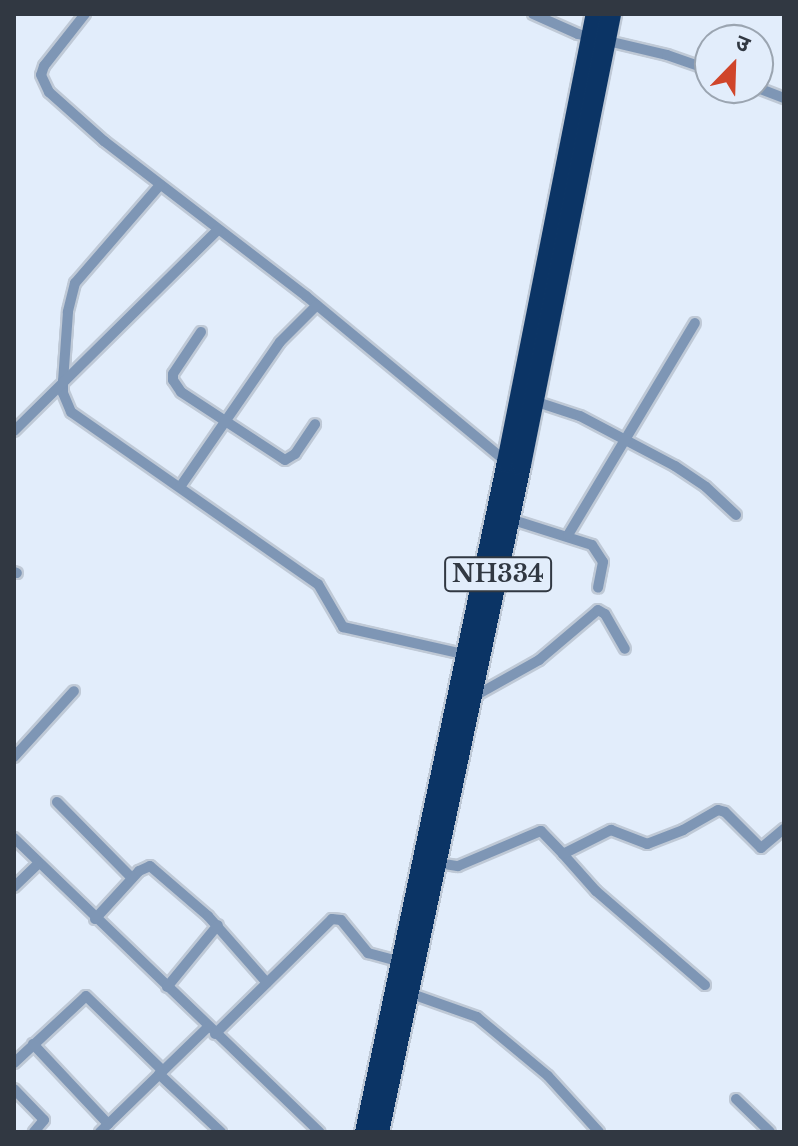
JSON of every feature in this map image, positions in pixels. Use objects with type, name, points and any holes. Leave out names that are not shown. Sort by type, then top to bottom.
[{"type":"highway","name":"NH334","points":[[380,1130],[534,401],[598,38],[596,14]]},
{"type":"highway","name":"NH334","points":[[380,1130],[401,962],[598,38],[611,14]]},
{"type":"street","points":[[85,14],[44,66],[41,75],[44,84],[104,141],[317,305],[507,462]]},
{"type":"street","points":[[533,14],[558,27],[694,64]]},
{"type":"street","points":[[160,185],[75,283],[68,312],[63,381],[63,393],[71,412],[318,584],[343,627],[467,655]]},
{"type":"street","points":[[14,431],[218,230]]},
{"type":"street","points":[[180,487],[280,342],[317,305]]},
{"type":"street","points":[[568,535],[695,323]]},
{"type":"street","points":[[201,332],[176,368],[173,380],[181,392],[285,460],[295,454],[315,424]]},
{"type":"street","points":[[534,401],[580,416],[625,438],[694,478],[736,515]]},
{"type":"street","points":[[510,519],[592,545],[599,553],[603,573],[598,588]]},
{"type":"street","points":[[473,697],[539,660],[598,610],[605,614],[625,649]]},
{"type":"street","points":[[14,757],[74,691]]},
{"type":"street","points":[[57,802],[132,878]]},
{"type":"street","points":[[563,854],[611,830],[647,844],[683,830],[718,810],[725,812],[761,848],[784,829]]},
{"type":"street","points":[[438,863],[458,866],[541,831],[596,891],[705,985]]},
{"type":"street","points":[[14,838],[319,1132]]},
{"type":"street","points":[[14,887],[38,864]]},
{"type":"street","points":[[95,919],[144,866],[156,868],[218,925],[267,983]]},
{"type":"street","points":[[33,1044],[104,1128],[161,1072],[267,983],[336,918],[368,953],[401,962]]},
{"type":"street","points":[[167,987],[218,925]]},
{"type":"street","points":[[409,993],[477,1017],[548,1076],[599,1132]]},
{"type":"street","points":[[14,1063],[86,996],[221,1132]]},
{"type":"street","points":[[14,1089],[44,1120],[34,1132]]},
{"type":"street","points":[[736,1099],[770,1132]]}]
